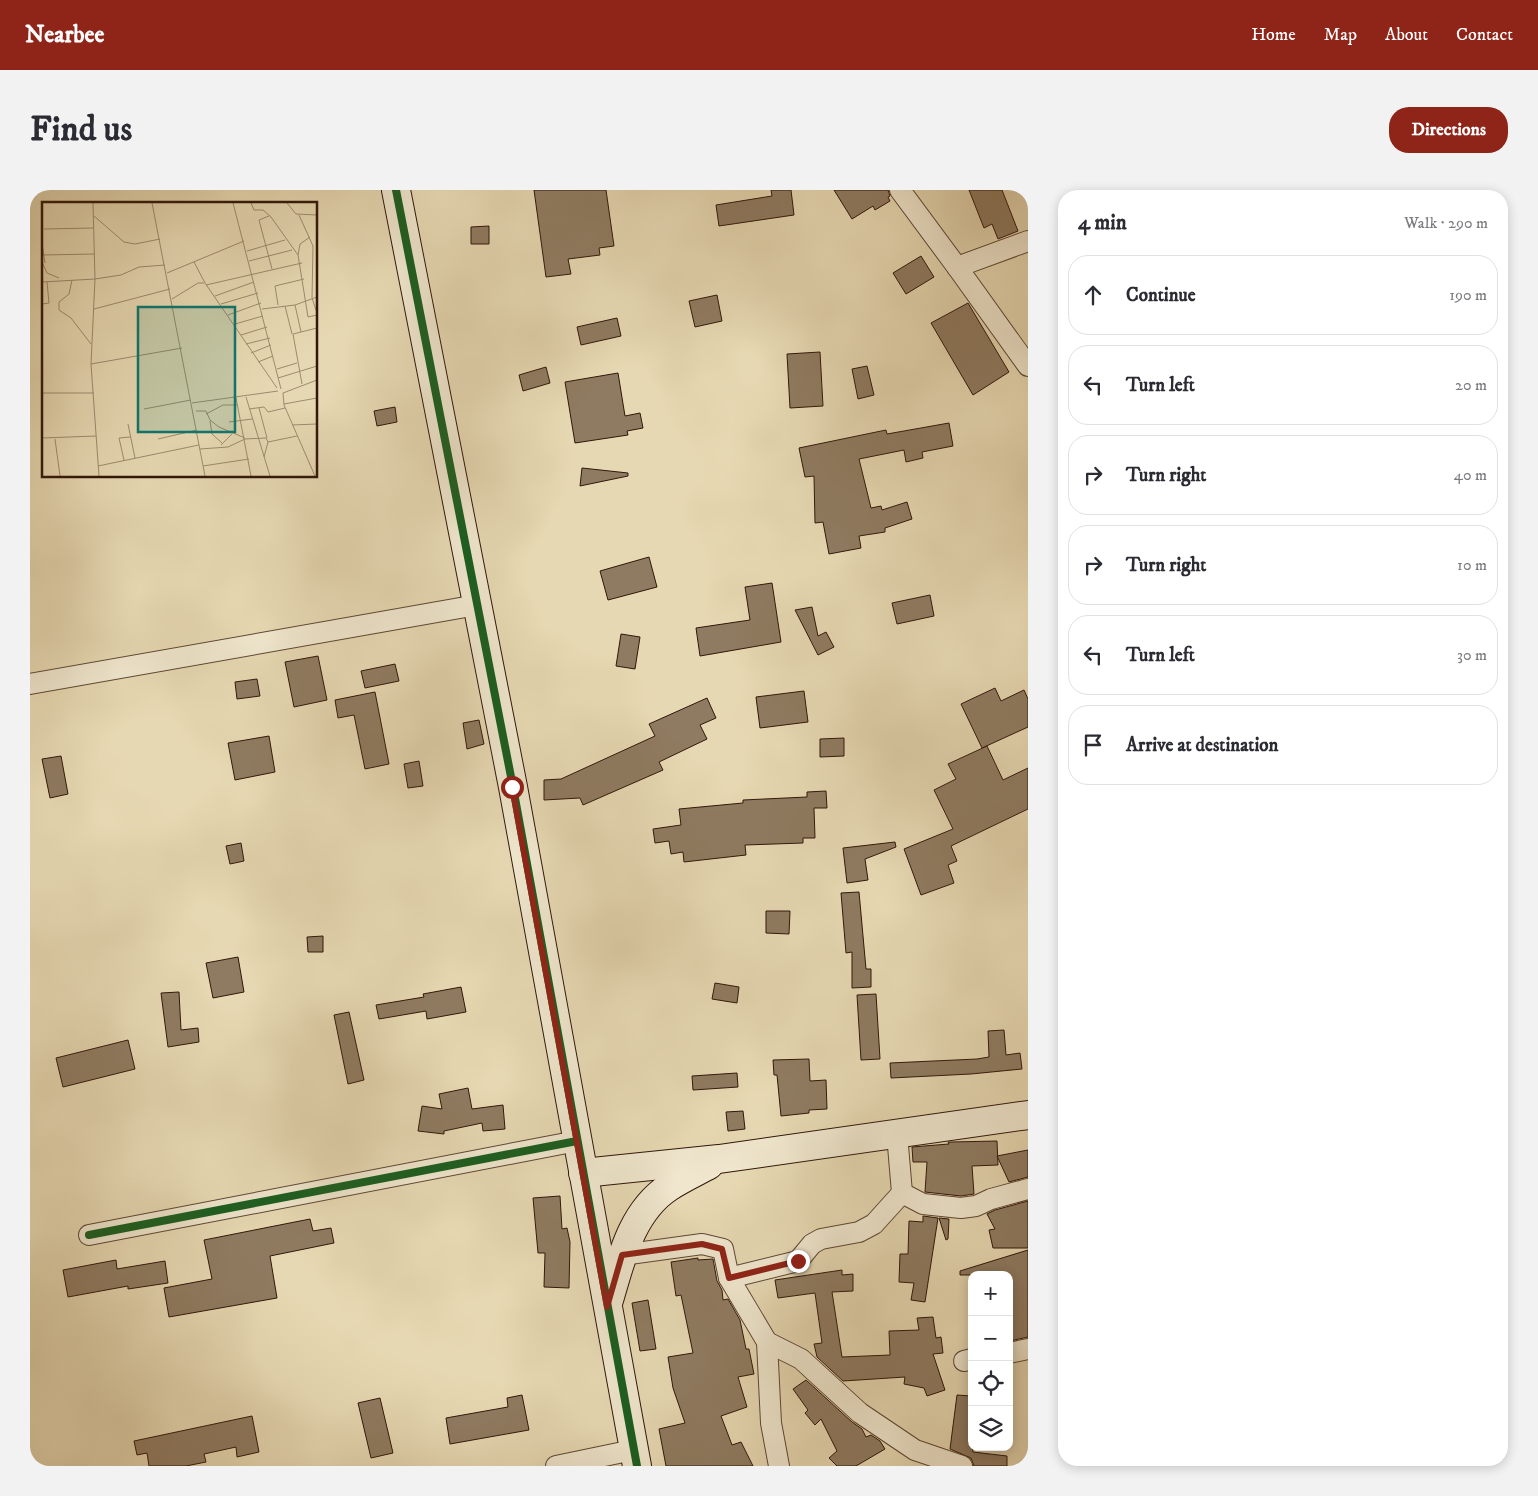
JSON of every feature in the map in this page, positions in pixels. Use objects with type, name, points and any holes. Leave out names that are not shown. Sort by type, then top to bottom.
[{"type":"street","points":[[396,190],[512,787],[635,1458],[556,1466]]},
{"type":"street","points":[[900,190],[1027,361]]},
{"type":"street","points":[[957,266],[1028,241]]},
{"type":"street","points":[[30,684],[477,605]]},
{"type":"street","points":[[583,1173],[719,1159],[1028,1115]]},
{"type":"street","points":[[729,1278],[798,1261],[812,1244],[821,1239],[858,1232],[874,1224],[902,1193],[897,1134]]},
{"type":"street","points":[[88,1235],[577,1141]]},
{"type":"street","points":[[607,1307],[622,1255],[633,1228],[645,1209],[667,1188],[719,1159]]},
{"type":"street","points":[[902,1193],[923,1204],[961,1208],[976,1206],[1028,1189]]},
{"type":"street","points":[[622,1255],[702,1244],[722,1249],[729,1278],[767,1342],[771,1422],[779,1466]]},
{"type":"street","points":[[767,1342],[801,1359],[860,1413],[915,1450],[962,1466]]},
{"type":"street","points":[[1013,1352],[1028,1349]]},
{"type":"building","points":[[534,190],[606,190],[614,246],[599,248],[600,255],[568,259],[571,274],[546,277]]},
{"type":"building","points":[[771,190],[791,190],[794,215],[719,226],[716,205],[772,196]]},
{"type":"building","points":[[834,190],[888,190],[890,201],[875,210],[873,206],[852,219]]},
{"type":"building","points":[[969,190],[1002,190],[1018,231],[998,239],[992,224],[984,228]]},
{"type":"building","points":[[489,226],[489,244],[471,244],[471,227]]},
{"type":"building","points":[[921,256],[934,277],[906,294],[893,273]]},
{"type":"building","points":[[717,295],[722,321],[695,327],[689,301]]},
{"type":"building","points":[[968,303],[1009,372],[973,395],[931,323]]},
{"type":"building","points":[[617,318],[621,336],[581,345],[577,327]]},
{"type":"building","points":[[820,352],[823,406],[790,408],[787,354]]},
{"type":"building","points":[[867,366],[874,395],[858,399],[852,369]]},
{"type":"building","points":[[546,367],[550,383],[523,391],[519,375]]},
{"type":"building","points":[[618,373],[625,416],[640,413],[643,428],[627,431],[628,435],[575,443],[565,382]]},
{"type":"building","points":[[395,407],[397,422],[377,426],[374,411]]},
{"type":"building","points":[[949,423],[953,446],[922,452],[923,458],[906,462],[904,450],[859,459],[871,508],[881,506],[882,510],[907,502],[912,519],[885,528],[885,532],[859,536],[861,548],[829,554],[823,522],[815,523],[814,476],[805,477],[799,448],[886,430],[887,434]]},
{"type":"building","points":[[582,468],[628,473],[628,476],[580,486]]},
{"type":"building","points":[[649,557],[657,587],[608,600],[600,571]]},
{"type":"building","points":[[772,583],[781,642],[700,656],[696,628],[750,620],[745,587]]},
{"type":"building","points":[[930,595],[934,616],[897,624],[892,603]]},
{"type":"building","points":[[812,607],[818,636],[826,632],[834,647],[818,655],[795,610]]},
{"type":"building","points":[[621,634],[640,637],[635,669],[616,666]]},
{"type":"building","points":[[318,656],[327,700],[294,707],[285,662]]},
{"type":"building","points":[[395,664],[399,681],[365,688],[361,671]]},
{"type":"building","points":[[257,679],[260,696],[237,699],[235,682]]},
{"type":"building","points":[[995,688],[1001,701],[1024,690],[1028,699],[1028,727],[982,748],[961,704]]},
{"type":"building","points":[[804,691],[808,722],[760,728],[756,697]]},
{"type":"building","points":[[375,692],[389,764],[365,769],[354,715],[338,718],[335,700]]},
{"type":"building","points":[[707,698],[716,718],[700,725],[707,739],[659,762],[663,770],[583,805],[580,798],[544,800],[544,780],[561,779],[655,736],[649,724]]},
{"type":"building","points":[[479,720],[484,744],[467,749],[463,723]]},
{"type":"building","points":[[269,736],[275,772],[235,780],[228,743]]},
{"type":"building","points":[[844,738],[844,756],[820,757],[820,739]]},
{"type":"building","points":[[987,746],[1003,780],[1028,768],[1028,809],[951,846],[957,861],[948,865],[954,883],[921,895],[904,849],[953,829],[934,790],[956,779],[948,764]]},
{"type":"building","points":[[61,756],[68,794],[50,798],[42,759]]},
{"type":"building","points":[[419,761],[423,786],[408,788],[404,764]]},
{"type":"building","points":[[826,791],[827,808],[814,808],[815,838],[803,838],[803,843],[745,845],[746,855],[684,862],[683,852],[671,854],[669,841],[655,843],[653,829],[681,825],[679,809],[743,803],[743,800],[807,797],[807,792]]},
{"type":"building","points":[[895,842],[896,847],[865,859],[868,880],[847,883],[843,848]]},
{"type":"building","points":[[241,843],[244,861],[230,864],[226,846]]},
{"type":"building","points":[[859,892],[866,969],[871,969],[871,987],[852,988],[852,952],[846,953],[841,893]]},
{"type":"building","points":[[766,911],[790,911],[789,934],[766,933]]},
{"type":"building","points":[[323,936],[323,952],[308,952],[307,937]]},
{"type":"building","points":[[238,957],[244,992],[213,998],[206,963]]},
{"type":"building","points":[[715,983],[739,987],[737,1003],[712,999]]},
{"type":"building","points":[[461,987],[466,1012],[427,1019],[426,1011],[379,1019],[376,1005],[424,997],[423,994]]},
{"type":"building","points":[[179,992],[181,1030],[198,1028],[199,1042],[168,1047],[161,993]]},
{"type":"building","points":[[876,994],[880,1059],[861,1060],[857,995]]},
{"type":"building","points":[[349,1012],[364,1080],[348,1084],[334,1015]]},
{"type":"building","points":[[1004,1030],[1006,1055],[1020,1053],[1022,1069],[891,1078],[890,1063],[989,1057],[988,1031]]},
{"type":"building","points":[[128,1040],[135,1069],[63,1087],[56,1058]]},
{"type":"building","points":[[809,1059],[810,1081],[826,1080],[827,1109],[809,1110],[809,1113],[781,1116],[777,1075],[774,1075],[773,1060]]},
{"type":"building","points":[[737,1073],[738,1087],[693,1090],[692,1076]]},
{"type":"building","points":[[468,1088],[472,1109],[503,1105],[505,1129],[483,1131],[482,1123],[444,1131],[444,1134],[418,1131],[422,1106],[442,1109],[439,1094]]},
{"type":"building","points":[[743,1111],[745,1129],[728,1131],[726,1112]]},
{"type":"building","points":[[997,1141],[998,1165],[972,1166],[974,1194],[961,1196],[925,1192],[927,1162],[913,1162],[912,1147],[949,1144],[948,1142]]},
{"type":"building","points":[[1028,1150],[1028,1177],[1009,1182],[997,1156]]},
{"type":"building","points":[[560,1196],[562,1229],[567,1228],[570,1242],[569,1288],[544,1287],[545,1253],[538,1253],[533,1198]]},
{"type":"building","points":[[1028,1201],[1028,1248],[993,1248],[989,1230],[995,1229],[987,1214]]},
{"type":"building","points":[[923,1216],[938,1218],[925,1302],[911,1300],[914,1283],[899,1282],[900,1254],[908,1254],[909,1221],[923,1222]]},
{"type":"building","points":[[939,1218],[949,1219],[948,1239],[946,1240]]},
{"type":"building","points":[[310,1219],[313,1231],[331,1228],[334,1243],[270,1256],[277,1298],[169,1317],[164,1288],[212,1279],[204,1240]]},
{"type":"building","points":[[1028,1250],[1028,1337],[1013,1340],[1013,1271],[968,1271],[968,1275],[960,1275],[960,1271]]},
{"type":"building","points":[[698,1258],[698,1260],[713,1259],[723,1300],[728,1299],[740,1320],[746,1349],[749,1349],[754,1374],[738,1377],[747,1407],[721,1416],[732,1445],[741,1442],[753,1466],[666,1466],[659,1429],[685,1423],[673,1388],[668,1357],[693,1353],[681,1295],[676,1296],[671,1262]]},
{"type":"building","points":[[116,1260],[117,1269],[165,1261],[168,1283],[128,1289],[128,1286],[68,1297],[63,1270]]},
{"type":"building","points":[[842,1270],[842,1275],[853,1274],[853,1291],[832,1292],[842,1357],[890,1355],[889,1331],[919,1330],[917,1318],[933,1317],[936,1338],[941,1337],[943,1353],[933,1354],[945,1390],[927,1396],[924,1388],[904,1384],[905,1377],[843,1381],[817,1357],[814,1344],[822,1343],[815,1293],[778,1298],[775,1280]]},
{"type":"building","points":[[648,1300],[656,1349],[640,1351],[632,1303]]},
{"type":"building","points":[[806,1380],[862,1429],[866,1437],[871,1435],[880,1441],[885,1449],[856,1466],[837,1466],[829,1458],[837,1451],[821,1419],[815,1425],[805,1413],[808,1410],[793,1389]]},
{"type":"building","points":[[522,1395],[529,1430],[450,1444],[446,1418],[508,1407],[507,1398]]},
{"type":"building","points":[[957,1395],[968,1396],[968,1451],[1007,1456],[1007,1466],[974,1466],[971,1458],[950,1449]]},
{"type":"building","points":[[380,1398],[393,1453],[371,1458],[358,1403]]},
{"type":"building","points":[[252,1416],[259,1452],[237,1457],[236,1447],[204,1454],[206,1462],[186,1466],[149,1466],[147,1453],[137,1455],[134,1441]]},
{"type":"cycle path","points":[[396,190],[513,787],[637,1466]]},
{"type":"cycle path","points":[[89,1235],[577,1141]]},
{"type":"route","points":[[512,787],[607,1307],[622,1255],[702,1244],[722,1249],[729,1278],[798,1261]]}]
